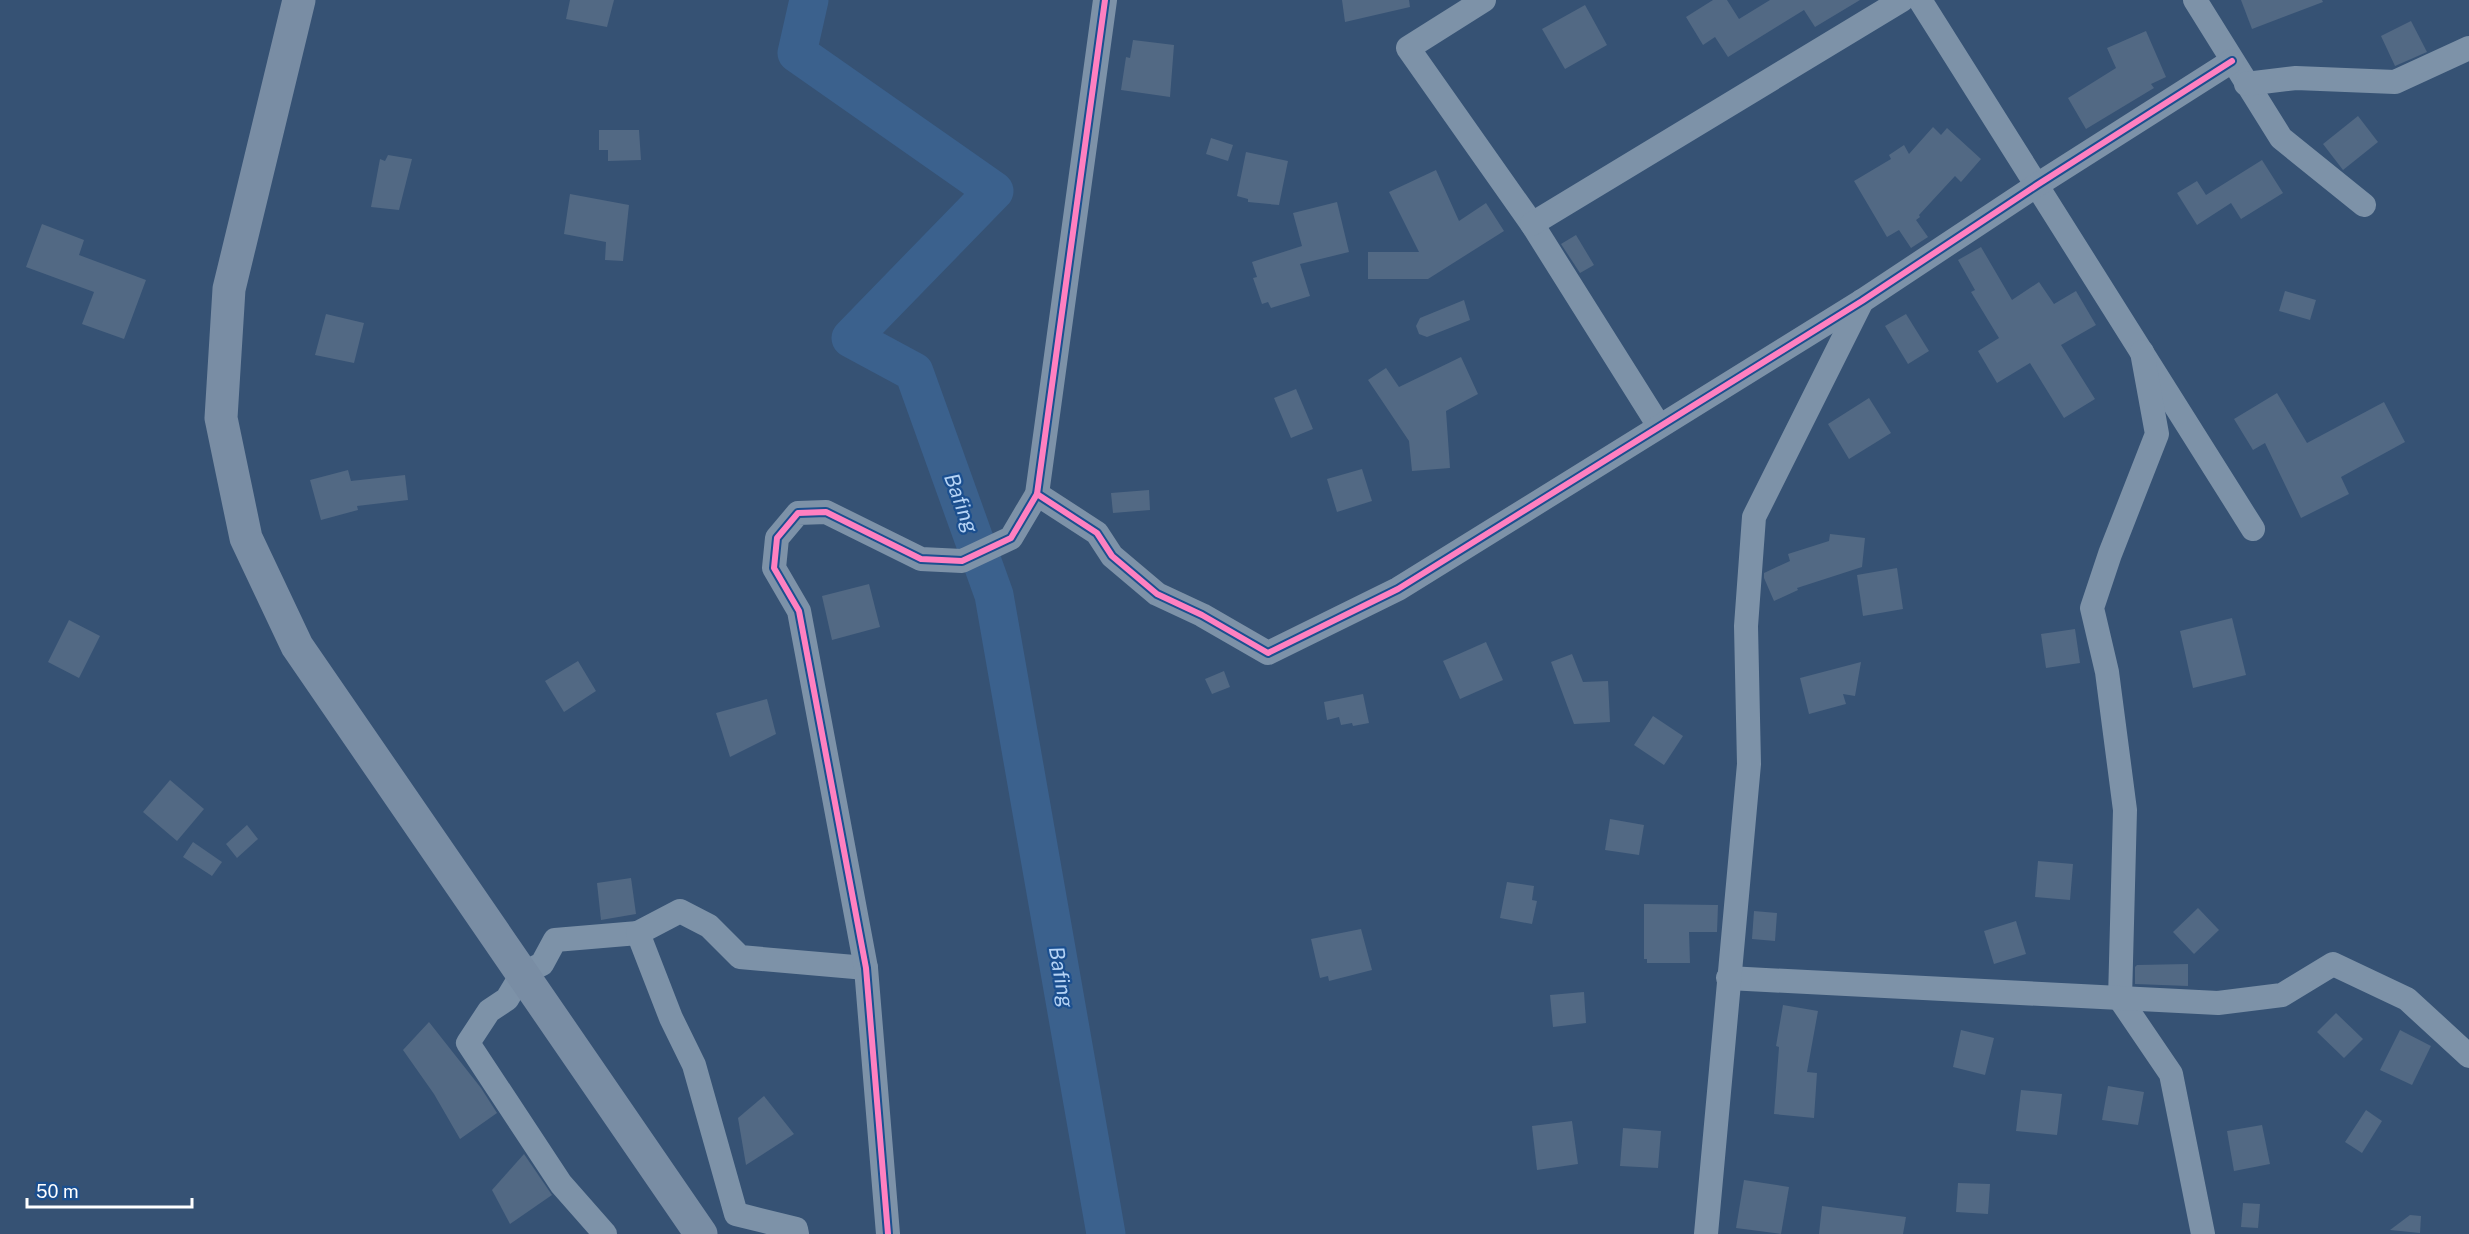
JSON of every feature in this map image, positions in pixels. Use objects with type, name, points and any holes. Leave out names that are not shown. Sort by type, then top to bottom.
[{"type":"main road","points":[[298,0],[229,290],[221,418],[246,538],[297,646],[701,1234]]},
{"type":"street","points":[[888,1234],[866,968],[799,611],[774,568],[777,538],[798,513],[826,512],[921,559],[962,561],[1011,538],[1037,494],[1105,0]]},
{"type":"street","points":[[1484,0],[1408,48],[1532,224],[1659,426]]},
{"type":"street","points":[[1532,224],[1902,0]]},
{"type":"street","points":[[1920,0],[2253,529]]},
{"type":"street","points":[[2195,0],[2281,138],[2364,205]]},
{"type":"street","points":[[2246,84],[2296,78],[2395,82],[2469,48]]},
{"type":"street","points":[[1037,494],[1097,533],[1112,556],[1157,594],[1202,615],[1268,654],[1398,590],[1862,301],[2037,185],[2232,61]]},
{"type":"street","points":[[1706,1234],[1749,764],[1746,626],[1754,517],[1862,301]]},
{"type":"street","points":[[2142,352],[2157,434],[2110,554],[2092,608],[2107,672],[2126,810],[2120,999],[2171,1074],[2203,1234]]},
{"type":"street","points":[[605,1234],[561,1184],[468,1043],[489,1011],[507,999],[522,974],[542,964],[555,940],[638,933],[680,911],[709,926],[740,957],[866,968]]},
{"type":"street","points":[[638,933],[671,1018],[694,1065],[736,1214],[796,1229],[797,1234]]},
{"type":"street","points":[[1728,978],[2218,1003],[2282,995],[2333,964],[2407,999],[2469,1056]]},
{"type":"building","points":[[570,0],[614,0],[607,27],[566,19]]},
{"type":"building","points":[[1342,0],[1409,0],[1410,7],[1345,22]]},
{"type":"building","points":[[1713,0],[1727,0],[1739,19],[1770,0],[1860,0],[1815,27],[1804,10],[1728,57],[1715,37],[1703,45],[1686,17]]},
{"type":"building","points":[[2241,0],[2322,0],[2323,2],[2252,29]]},
{"type":"building","points":[[1585,5],[1607,45],[1565,69],[1542,29]]},
{"type":"building","points":[[2411,21],[2427,52],[2395,66],[2381,36]]},
{"type":"building","points":[[2146,31],[2166,77],[2151,84],[2154,88],[2086,129],[2068,98],[2116,68],[2107,48]]},
{"type":"building","points":[[1133,40],[1174,45],[1170,97],[1121,90],[1126,57],[1130,58]]},
{"type":"building","points":[[2358,116],[2378,142],[2343,170],[2323,144]]},
{"type":"building","points":[[1933,127],[1941,135],[1947,128],[1981,159],[1961,182],[1955,176],[1919,215],[1920,217],[1916,220],[1928,237],[1911,248],[1899,230],[1887,237],[1854,181],[1891,159],[1889,155],[1904,145],[1909,154]]},
{"type":"building","points":[[599,130],[639,130],[641,160],[608,161],[608,150],[599,150]]},
{"type":"building","points":[[1211,138],[1233,145],[1228,161],[1206,154]]},
{"type":"building","points":[[1246,152],[1288,161],[1279,205],[1248,202],[1248,199],[1237,196]]},
{"type":"building","points":[[388,155],[412,159],[399,210],[371,207],[380,159],[385,161]]},
{"type":"building","points":[[2262,160],[2283,193],[2241,219],[2231,203],[2197,225],[2177,193],[2197,181],[2206,195]]},
{"type":"building","points":[[1436,170],[1459,221],[1486,203],[1504,231],[1428,279],[1368,279],[1368,252],[1419,252],[1389,192]]},
{"type":"building","points":[[570,194],[629,205],[623,261],[605,260],[606,242],[564,234]]},
{"type":"building","points":[[1337,202],[1349,252],[1300,264],[1310,296],[1271,308],[1268,302],[1262,304],[1253,278],[1257,277],[1252,262],[1302,246],[1293,213]]},
{"type":"building","points":[[42,224],[84,240],[79,255],[146,280],[124,339],[82,324],[94,292],[26,267]]},
{"type":"building","points":[[1576,235],[1594,265],[1580,273],[1561,244]]},
{"type":"building","points":[[1981,247],[2012,300],[2039,282],[2054,304],[2076,291],[2096,325],[2061,345],[2095,399],[2064,418],[2030,363],[1997,383],[1978,351],[1999,338],[1971,292],[1975,290],[1958,260]]},
{"type":"building","points":[[2285,291],[2316,300],[2310,320],[2279,311]]},
{"type":"building","points":[[1464,300],[1470,320],[1427,337],[1419,334],[1416,326],[1420,318]]},
{"type":"building","points":[[326,314],[364,323],[354,363],[315,355]]},
{"type":"building","points":[[1906,314],[1929,351],[1908,364],[1885,326]]},
{"type":"building","points":[[1461,357],[1478,394],[1446,411],[1450,468],[1412,471],[1409,441],[1368,380],[1386,368],[1399,387]]},
{"type":"building","points":[[1296,389],[1313,429],[1291,438],[1274,398]]},
{"type":"building","points":[[2277,393],[2307,443],[2384,402],[2405,442],[2341,477],[2349,494],[2301,518],[2265,443],[2253,450],[2234,419]]},
{"type":"building","points":[[1869,398],[1891,433],[1849,459],[1828,424]]},
{"type":"building","points":[[1362,469],[1372,501],[1337,512],[1327,479]]},
{"type":"building","points":[[348,470],[351,481],[405,475],[408,500],[357,506],[358,510],[321,520],[310,480]]},
{"type":"building","points":[[1149,490],[1150,510],[1113,513],[1111,493]]},
{"type":"building","points":[[1830,534],[1865,538],[1862,567],[1797,588],[1798,590],[1774,601],[1764,573],[1790,561],[1788,554],[1829,541]]},
{"type":"building","points":[[1897,568],[1903,609],[1863,616],[1857,575]]},
{"type":"building","points":[[869,584],[880,627],[832,640],[822,596]]},
{"type":"building","points":[[2232,618],[2246,675],[2193,688],[2180,631]]},
{"type":"building","points":[[69,620],[100,636],[79,678],[48,662]]},
{"type":"building","points":[[2075,629],[2080,663],[2046,668],[2041,634]]},
{"type":"building","points":[[1486,642],[1503,680],[1460,699],[1443,661]]},
{"type":"building","points":[[1572,654],[1583,682],[1608,681],[1610,722],[1574,724],[1551,662]]},
{"type":"building","points":[[578,661],[596,691],[564,712],[545,681]]},
{"type":"building","points":[[1861,662],[1855,696],[1843,694],[1846,704],[1809,714],[1800,678]]},
{"type":"building","points":[[1224,671],[1230,687],[1212,694],[1205,679]]},
{"type":"building","points":[[1363,694],[1369,723],[1353,726],[1352,723],[1341,725],[1339,717],[1327,720],[1324,702]]},
{"type":"building","points":[[767,699],[776,734],[730,757],[716,713]]},
{"type":"building","points":[[1653,716],[1683,736],[1664,765],[1634,745]]},
{"type":"building","points":[[170,780],[204,809],[177,841],[143,812]]},
{"type":"building","points":[[1610,819],[1644,825],[1639,855],[1605,850]]},
{"type":"building","points":[[247,825],[258,839],[237,858],[226,844]]},
{"type":"building","points":[[193,842],[222,862],[212,876],[183,857]]},
{"type":"building","points":[[2038,861],[2073,864],[2070,900],[2035,897]]},
{"type":"building","points":[[631,878],[636,914],[601,920],[597,883]]},
{"type":"building","points":[[1507,882],[1534,886],[1532,900],[1537,901],[1532,924],[1500,918]]},
{"type":"building","points":[[1644,904],[1718,905],[1717,932],[1689,932],[1690,963],[1647,963],[1647,959],[1644,959]]},
{"type":"building","points":[[2198,908],[2219,930],[2194,954],[2173,932]]},
{"type":"building","points":[[1754,911],[1777,913],[1775,941],[1752,939]]},
{"type":"building","points":[[2016,921],[2026,954],[1994,964],[1984,931]]},
{"type":"building","points":[[1361,929],[1372,970],[1329,981],[1328,976],[1320,978],[1311,939]]},
{"type":"building","points":[[2188,964],[2188,986],[2135,984],[2137,965]]},
{"type":"building","points":[[1584,992],[1586,1023],[1553,1027],[1550,995]]},
{"type":"building","points":[[1783,1005],[1818,1011],[1807,1072],[1817,1073],[1814,1118],[1774,1114],[1779,1047],[1776,1046]]},
{"type":"building","points":[[2336,1013],[2363,1039],[2344,1058],[2317,1032]]},
{"type":"building","points":[[429,1022],[481,1088],[497,1113],[460,1139],[434,1094],[403,1050]]},
{"type":"building","points":[[1961,1030],[1994,1038],[1985,1075],[1953,1067]]},
{"type":"building","points":[[2400,1030],[2431,1046],[2412,1085],[2380,1070]]},
{"type":"building","points":[[2108,1086],[2144,1092],[2138,1125],[2102,1120]]},
{"type":"building","points":[[2021,1090],[2062,1094],[2057,1135],[2016,1131]]},
{"type":"building","points":[[764,1096],[794,1134],[746,1165],[738,1118]]},
{"type":"building","points":[[2366,1110],[2382,1121],[2362,1153],[2345,1142]]},
{"type":"building","points":[[1572,1121],[1578,1164],[1537,1170],[1532,1126]]},
{"type":"building","points":[[2262,1125],[2270,1164],[2234,1171],[2227,1131]]},
{"type":"building","points":[[1623,1128],[1661,1131],[1658,1168],[1620,1166]]},
{"type":"building","points":[[524,1154],[552,1195],[510,1224],[492,1190]]},
{"type":"building","points":[[1744,1180],[1789,1187],[1781,1234],[1736,1228]]},
{"type":"building","points":[[1958,1183],[1990,1184],[1988,1214],[1956,1212]]},
{"type":"building","points":[[2243,1203],[2260,1204],[2258,1228],[2241,1227]]},
{"type":"building","points":[[1822,1206],[1906,1217],[1903,1234],[1819,1234]]},
{"type":"building","points":[[2410,1215],[2421,1216],[2420,1233],[2390,1230]]},
{"type":"waterway","name":"Bafing","points":[[809,0],[797,53],[994,191],[851,338],[914,372],[994,595],[1106,1234]]},
{"type":"cycle path","points":[[888,1234],[866,968],[799,611],[774,568],[777,538],[798,513],[826,512],[921,559],[962,561],[1011,538],[1037,494],[1105,0]]},
{"type":"cycle path","points":[[1037,494],[1097,533],[1112,556],[1157,594],[1202,615],[1268,653],[1398,589],[1862,301],[2037,185],[2232,61]]}]
